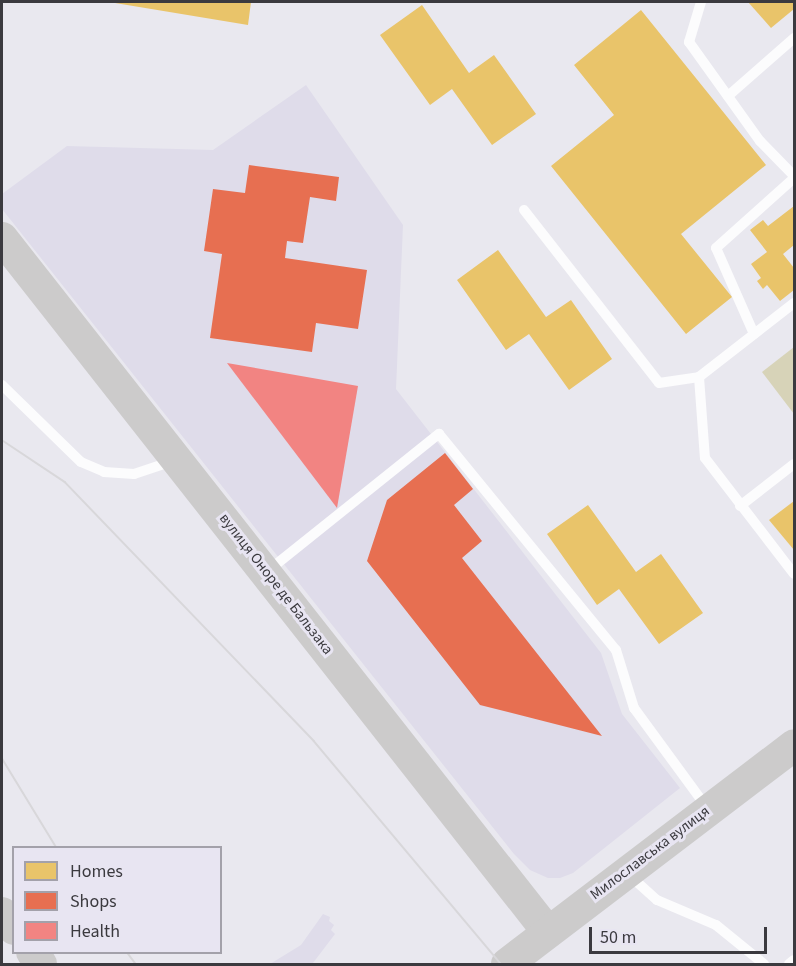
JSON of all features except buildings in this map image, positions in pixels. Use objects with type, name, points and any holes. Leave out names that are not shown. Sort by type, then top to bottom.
[{"type":"street","name":"вулиця Оноре де Бальзака","points":[[2,238],[548,932]]},
{"type":"street","name":"Милославська вулиця","points":[[507,964],[626,871],[795,745]]},
{"type":"street","points":[[2,913],[12,926]]},
{"type":"lane","points":[[701,2],[689,42],[760,141],[795,177],[716,248],[754,334]]},
{"type":"lane","points":[[728,96],[795,38]]},
{"type":"lane","points":[[524,210],[659,383],[699,377],[795,303]]},
{"type":"lane","points":[[699,377],[705,458],[795,574]]},
{"type":"lane","points":[[2,385],[81,462],[104,472],[134,474],[178,459]]},
{"type":"lane","points":[[266,572],[439,434],[616,650],[634,708],[708,809]]},
{"type":"lane","points":[[740,506],[795,464]]},
{"type":"lane","points":[[626,871],[657,900],[716,925],[764,964]]},
{"type":"lane","points":[[789,964],[795,960]]},
{"type":"shaded area","points":[[306,85],[403,225],[396,389],[601,653],[622,714],[680,788],[573,873],[560,878],[548,878],[530,870],[514,854],[2,209],[2,194],[67,146],[213,150]]},
{"type":"shaded area","points":[[794,347],[794,414],[762,372]]},
{"type":"shaded area","points":[[323,914],[330,917],[329,921],[334,925],[331,930],[335,934],[313,963],[270,964],[301,945]]},
{"type":"tram line","points":[[2,440],[65,482],[314,741],[501,964]]},
{"type":"tram line","points":[[2,758],[56,846]]},
{"type":"tram line","points":[[128,954],[136,964]]}]
